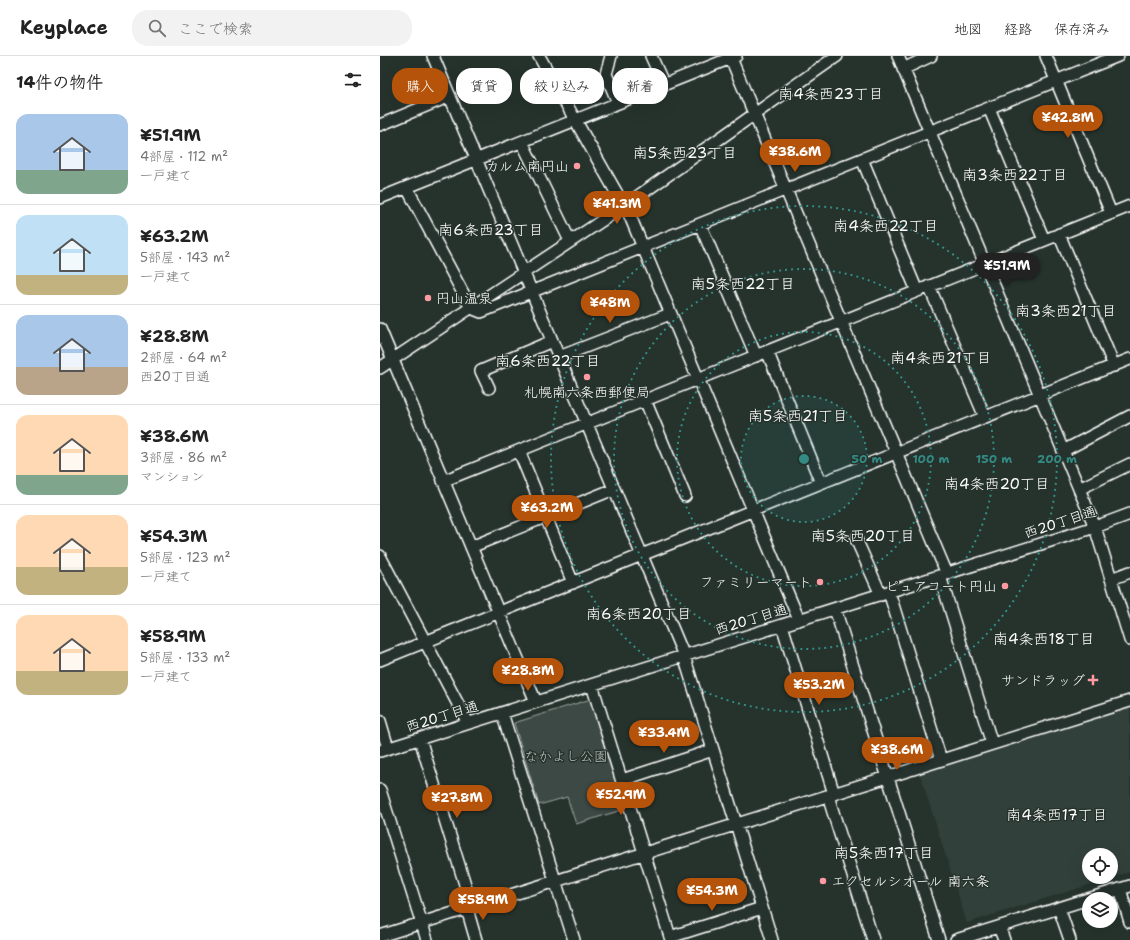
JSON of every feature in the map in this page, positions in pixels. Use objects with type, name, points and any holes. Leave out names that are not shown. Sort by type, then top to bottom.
[{"type":"street","points":[[433,56],[684,656],[772,940]]},
{"type":"street","points":[[540,56],[575,121],[627,209],[799,620]]},
{"type":"street","points":[[611,56],[606,74],[612,88]]},
{"type":"street","points":[[651,56],[656,68]]},
{"type":"street","points":[[380,368],[624,206],[836,56]]},
{"type":"street","points":[[898,56],[1096,527],[1130,640]]},
{"type":"street","points":[[903,69],[931,56]]},
{"type":"street","points":[[1046,56],[1111,213]]},
{"type":"street","points":[[407,188],[471,308],[481,312],[1118,56]]},
{"type":"street","points":[[668,83],[733,57],[754,114],[896,453],[943,575],[992,744]]},
{"type":"street","points":[[380,125],[450,96]]},
{"type":"street","points":[[380,198],[616,104]]},
{"type":"street","points":[[989,108],[1044,240]]},
{"type":"street","points":[[522,142],[570,242]]},
{"type":"street","points":[[862,159],[917,291]]},
{"type":"street","points":[[443,481],[1130,206]]},
{"type":"street","points":[[700,224],[756,356]]},
{"type":"street","points":[[1059,234],[1114,366]]},
{"type":"street","points":[[929,286],[985,417]]},
{"type":"street","points":[[559,357],[670,314]]},
{"type":"street","points":[[380,329],[536,702]]},
{"type":"street","points":[[489,388],[481,371],[552,341]]},
{"type":"street","points":[[767,351],[821,483]]},
{"type":"street","points":[[380,660],[1130,359]]},
{"type":"street","points":[[644,400],[685,496]]},
{"type":"street","points":[[1063,451],[1130,416]]},
{"type":"street","points":[[518,450],[573,583]]},
{"type":"street","points":[[1079,489],[1130,464]]},
{"type":"street","points":[[471,547],[614,489]]},
{"type":"street","name":"西20丁目通","points":[[384,750],[1096,527],[1130,514]]},
{"type":"street","points":[[856,539],[885,593],[941,760]]},
{"type":"street","points":[[380,556],[468,723]]},
{"type":"street","points":[[1111,579],[1130,572]]},
{"type":"street","points":[[835,609],[939,940]]},
{"type":"street","points":[[782,625],[873,940]]},
{"type":"street","points":[[592,685],[670,939],[762,908]]},
{"type":"street","points":[[380,936],[1130,701]]},
{"type":"street","points":[[502,713],[574,940]]},
{"type":"street","points":[[380,721],[384,750]]},
{"type":"street","points":[[420,739],[469,908],[476,940]]},
{"type":"street","points":[[622,780],[713,750]]},
{"type":"street","points":[[380,790],[427,940]]},
{"type":"street","points":[[956,940],[1125,888],[1130,922]]},
{"type":"street","points":[[1059,908],[1070,940]]},
{"type":"street","points":[[1000,927],[1004,940]]},
{"type":"shaded area","points":[[1130,708],[1130,872],[1118,876],[1118,848],[1082,848],[1082,884],[1092,884],[967,923],[920,774]]},
{"type":"green space","name":"なかよし公園","points":[[591,699],[625,809],[576,824],[567,797],[539,805],[514,723]]},
{"type":"place","name":"カルム南円山","points":[[577,166]]},
{"type":"place","name":"円山温泉","points":[[428,298]]},
{"type":"place","name":"札幌南六条西郵便局","points":[[587,377]]},
{"type":"place","name":"ファミリーマート","points":[[820,582]]},
{"type":"place","name":"ピュアコート円山","points":[[1005,586]]},
{"type":"place","name":"サンドラッグ","points":[[1093,680]]},
{"type":"place","name":"エクセルシオール 南六条","points":[[823,881]]},
{"type":"district","name":"南4条西23丁目","points":[[831,94]]},
{"type":"district","name":"南5条西23丁目","points":[[685,153]]},
{"type":"district","name":"南3条西22丁目","points":[[1015,175]]},
{"type":"district","name":"南4条西22丁目","points":[[886,226]]},
{"type":"district","name":"南6条西23丁目","points":[[491,230]]},
{"type":"district","name":"南5条西22丁目","points":[[743,284]]},
{"type":"district","name":"南3条西21丁目","points":[[1066,311]]},
{"type":"district","name":"南4条西21丁目","points":[[941,358]]},
{"type":"district","name":"南6条西22丁目","points":[[548,361]]},
{"type":"district","name":"南5条西21丁目","points":[[798,416]]},
{"type":"district","name":"南4条西20丁目","points":[[997,484]]},
{"type":"district","name":"南5条西20丁目","points":[[863,536]]},
{"type":"district","name":"南6条西20丁目","points":[[639,614]]},
{"type":"district","name":"南4条西18丁目","points":[[1044,639]]},
{"type":"district","name":"南4条西17丁目","points":[[1057,815]]},
{"type":"district","name":"南5条西17丁目","points":[[884,853]]}]
